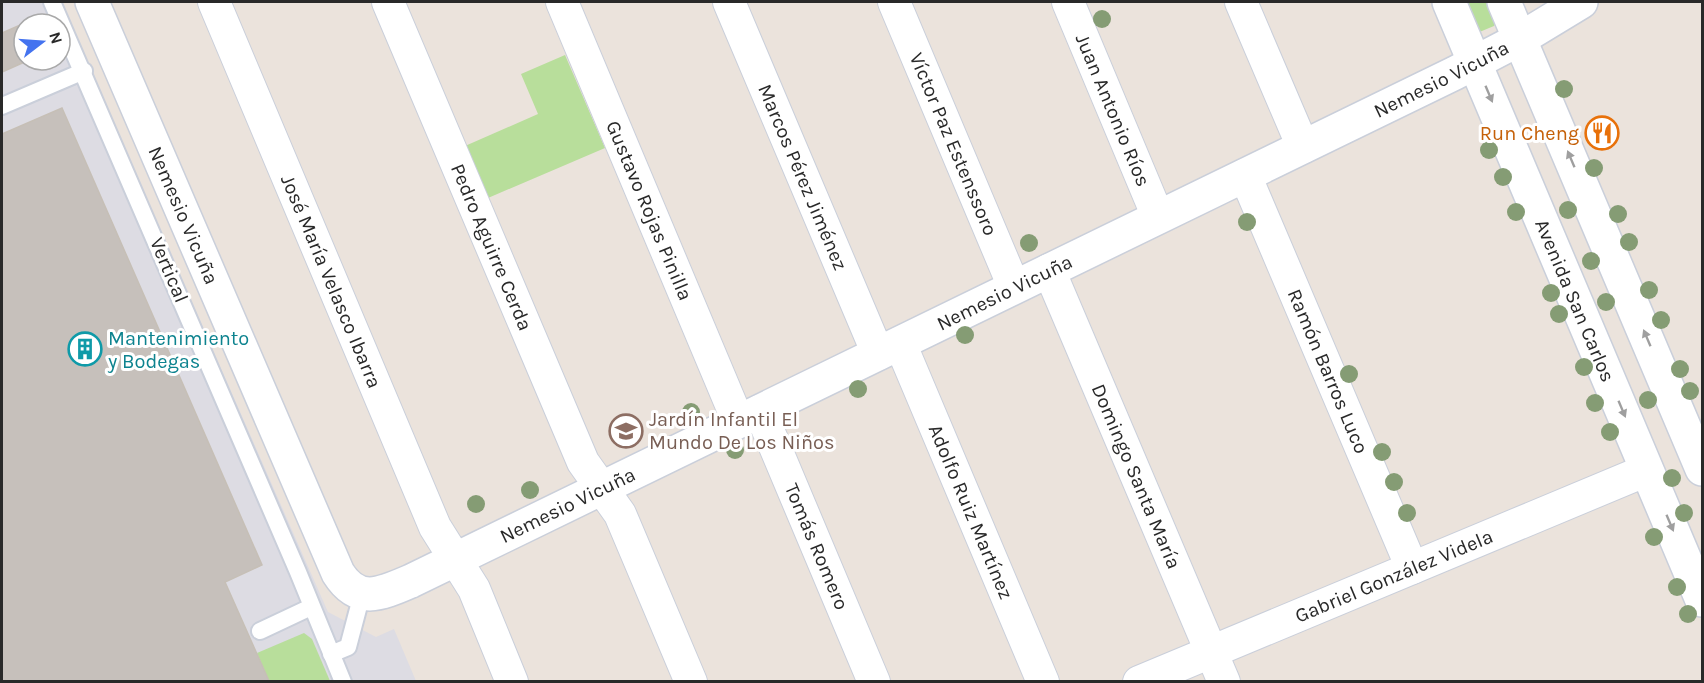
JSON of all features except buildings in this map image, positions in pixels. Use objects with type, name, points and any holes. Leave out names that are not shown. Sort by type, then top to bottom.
[{"type":"street","name":"Nemesio Vicuña","points":[[92,2],[338,573],[344,583],[362,594],[396,588],[456,559],[1476,62],[1520,39],[1581,2]]},
{"type":"street","name":"José María Velasco Ibarra","points":[[214,2],[435,527],[474,589],[512,681]]},
{"type":"street","name":"Pedro Aguirre Cerda","points":[[388,2],[583,462],[620,514],[691,681]]},
{"type":"street","name":"Gustavo Rojas Pinilla","points":[[562,2],[749,416]]},
{"type":"street","name":"Marcos Pérez Jiménez","points":[[729,2],[889,348]]},
{"type":"street","name":"Víctor Paz Estenssoro","points":[[894,2],[1014,287]]},
{"type":"street","name":"Juan Antonio Ríos","points":[[1068,2],[1158,217]]},
{"type":"street","points":[[1241,2],[1303,147]]},
{"type":"street","name":"Avenida San Carlos","points":[[1449,2],[1702,600]]},
{"type":"street","points":[[1504,2],[1700,456]]},
{"type":"street","name":"Ramón Barros Luco","points":[[1245,175],[1412,568]]},
{"type":"street","name":"Domingo Santa María","points":[[1049,270],[1224,681]]},
{"type":"street","name":"Adolfo Ruiz Martínez","points":[[889,348],[1043,681]]},
{"type":"street","name":"Tomás Romero","points":[[749,416],[874,681]]},
{"type":"street","name":"Gabriel González Videla","points":[[1139,681],[1647,470]]},
{"type":"lane","name":"Vertical","points":[[52,2],[84,71],[343,681]]},
{"type":"lane","points":[[2,106],[84,71]]},
{"type":"lane","points":[[331,654],[348,647],[362,594]]},
{"type":"lane","points":[[260,631],[311,607]]},
{"type":"shaded area","name":"Mantenimiento y Bodegas","points":[[2,2],[60,2],[64,12],[12,12],[12,72],[72,72],[72,29],[328,612],[376,637],[394,629],[416,681],[2,681]]},
{"type":"green space","points":[[1464,2],[1491,2],[1499,19],[1494,26],[1477,33]]},
{"type":"green space","points":[[565,55],[605,148],[488,198],[465,146],[538,114],[521,74]]},
{"type":"green space","points":[[304,633],[312,639],[330,681],[269,681],[257,653]]},
{"type":"place","name":"Run Cheng","points":[[1602,133]]},
{"type":"place","name":"Mantenimiento y Bodegas","points":[[85,349]]},
{"type":"place","name":"Jardín Infantil El Mundo De Los Niños","points":[[626,431]]}]
